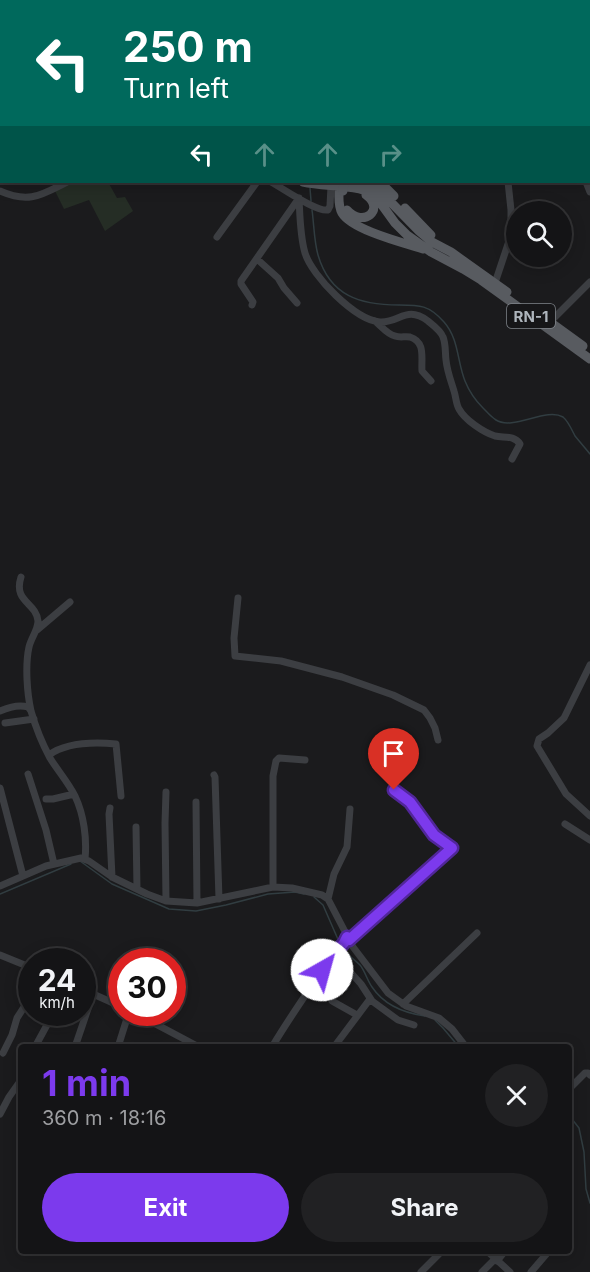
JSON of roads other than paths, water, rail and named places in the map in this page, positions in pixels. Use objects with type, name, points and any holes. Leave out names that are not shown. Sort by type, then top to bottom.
[{"type":"main road","name":"RN-1","points":[[307,183],[339,186],[371,185],[378,189],[432,242],[451,252],[590,359]]},
{"type":"main road","points":[[381,183],[430,234],[451,252]]},
{"type":"main road","points":[[339,186],[348,213],[361,219],[372,213],[374,203],[358,186]]},
{"type":"main road","points":[[339,186],[340,208],[350,221],[365,229],[431,252]]},
{"type":"main road","name":"RN-1","points":[[358,186],[374,194],[401,229],[431,252],[494,286],[590,351]]},
{"type":"street","points":[[0,191],[15,197],[30,197],[65,183]]},
{"type":"street","points":[[217,237],[256,183]]},
{"type":"street","points":[[274,183],[319,209],[327,211],[339,186]]},
{"type":"street","points":[[494,286],[512,230],[508,183]]},
{"type":"street","points":[[252,305],[241,282],[299,198]]},
{"type":"street","points":[[299,198],[303,242],[311,265],[346,305],[365,318],[384,322],[408,314],[420,315],[442,334],[445,359],[458,408],[466,419],[485,431],[495,436],[518,440],[520,444],[512,459]]},
{"type":"street","points":[[257,259],[278,278],[297,303]]},
{"type":"street","points":[[550,322],[590,282]]},
{"type":"street","points":[[375,321],[395,337],[407,336],[418,342],[422,347],[423,371],[431,381]]},
{"type":"street","points":[[21,577],[19,585],[22,598],[33,610],[38,625],[30,644],[27,662],[31,711],[49,755],[65,778],[80,809],[86,859]]},
{"type":"street","points":[[238,598],[234,623],[235,656],[281,661],[342,677],[393,695],[424,710],[435,728],[438,740]]},
{"type":"street","points":[[35,632],[70,602]]},
{"type":"street","points":[[590,665],[564,718],[539,739],[537,746],[566,794],[590,816]]},
{"type":"street","points":[[0,711],[21,705],[28,707],[31,711]]},
{"type":"street","points":[[5,723],[34,719]]},
{"type":"street","points":[[49,755],[60,749],[76,745],[115,744],[121,796]]},
{"type":"street","points":[[273,887],[274,771],[279,758],[304,759]]},
{"type":"street","points":[[28,774],[54,864]]},
{"type":"street","points":[[214,775],[217,795],[219,899]]},
{"type":"street","points":[[0,788],[24,876]]},
{"type":"street","points":[[274,1044],[335,953],[452,848],[434,835],[410,802],[394,790]]},
{"type":"street","points":[[166,792],[166,901]]},
{"type":"street","points":[[46,799],[74,794]]},
{"type":"street","points":[[196,802],[197,903]]},
{"type":"street","points":[[110,808],[112,877]]},
{"type":"street","points":[[328,899],[334,874],[347,847],[350,809]]},
{"type":"street","points":[[565,824],[590,840]]},
{"type":"street","points":[[136,827],[137,889]]},
{"type":"street","points":[[0,886],[54,864],[81,858],[112,877],[166,901],[197,903],[273,887],[322,895],[328,899],[347,940],[388,993],[403,1004],[439,1018],[452,1029],[463,1044]]},
{"type":"street","points":[[403,1004],[477,933]]},
{"type":"street","points":[[335,953],[361,984],[370,999],[398,1020],[414,1025]]},
{"type":"street","points":[[0,955],[18,962]]},
{"type":"street","points":[[336,1044],[370,999]]},
{"type":"street","points":[[332,1001],[357,1015]]},
{"type":"street","points":[[3,1053],[18,1016]]},
{"type":"street","points":[[37,1044],[46,1026]]},
{"type":"street","points":[[76,1044],[82,1026]]},
{"type":"street","points":[[119,1044],[126,1026]]},
{"type":"street","points":[[158,1026],[193,1044]]},
{"type":"street","points":[[572,1086],[585,1073],[590,1075]]},
{"type":"street","points":[[0,1114],[18,1085]]},
{"type":"street","points":[[421,1272],[439,1254]]},
{"type":"street","points":[[490,1254],[510,1272]]},
{"type":"street","points":[[482,1272],[502,1254]]},
{"type":"street","points":[[531,1272],[546,1254]]},
{"type":"waterway","points":[[310,188],[311,201]]},
{"type":"waterway","points":[[312,210],[318,255],[323,269],[339,289],[359,300],[385,305],[419,306],[434,312],[449,329],[468,388],[477,402],[491,416],[503,423],[548,415],[563,417],[590,454]]},
{"type":"waterway","points":[[80,861],[112,884],[169,909],[196,911],[268,894],[295,892],[304,894]]},
{"type":"waterway","points":[[0,894],[71,864]]},
{"type":"waterway","points":[[314,897],[323,905],[340,944]]},
{"type":"waterway","points":[[343,948],[360,965],[372,987],[382,999],[402,1010],[425,1016]]},
{"type":"waterway","points":[[435,1020],[456,1044]]},
{"type":"waterway","points":[[572,1119],[579,1128],[584,1152],[586,1189],[590,1203]]}]
